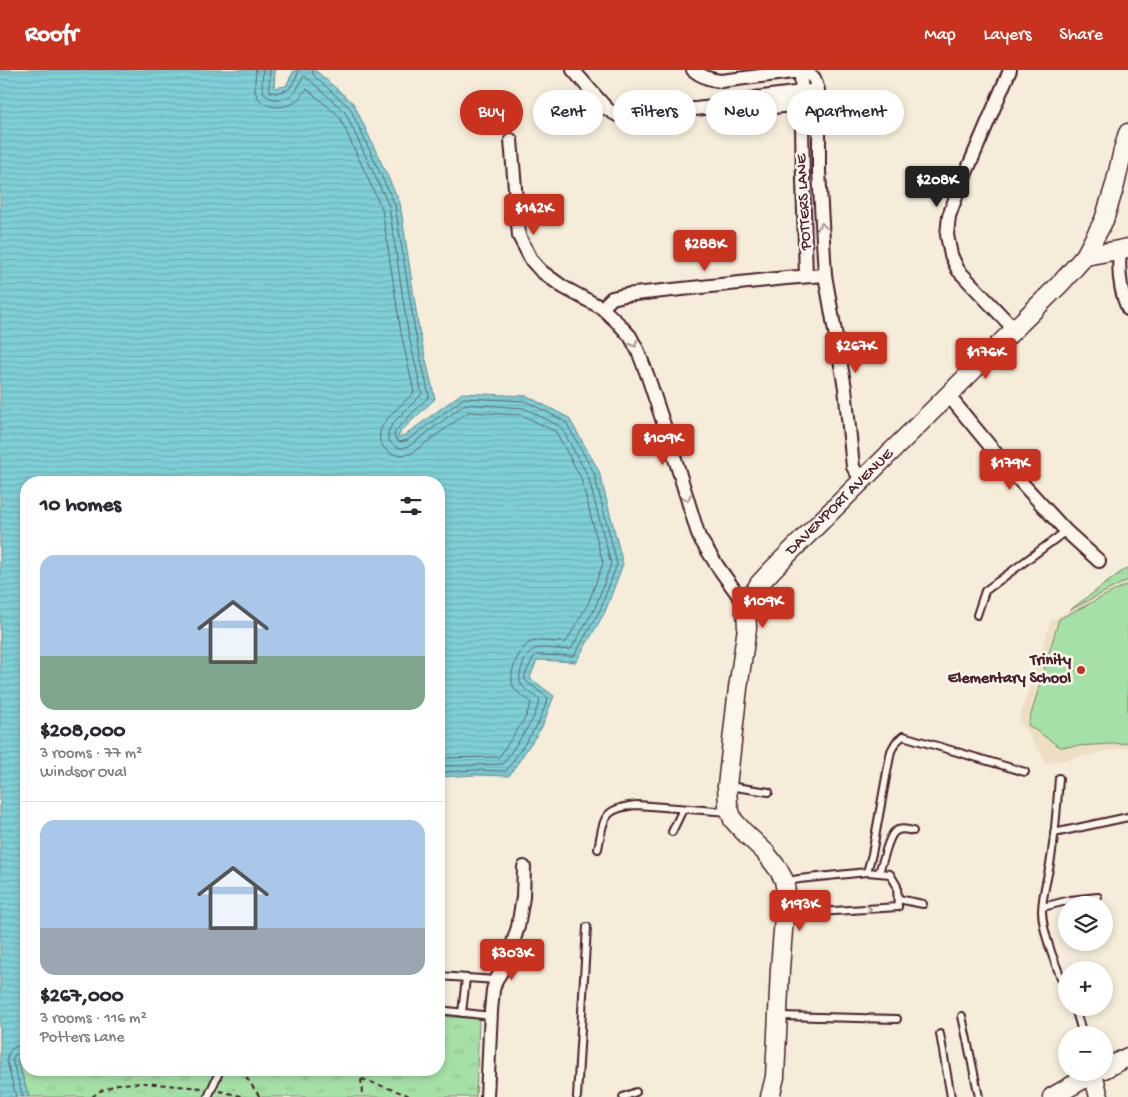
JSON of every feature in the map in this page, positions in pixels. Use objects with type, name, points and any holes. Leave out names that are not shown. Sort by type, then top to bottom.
[{"type":"street","points":[[573,70],[607,110],[630,116],[741,104],[755,98],[787,98]]},
{"type":"street","points":[[693,70],[700,76],[710,80],[721,81],[802,71],[814,78],[817,90]]},
{"type":"street","points":[[1010,70],[957,194],[949,216],[947,234],[951,255],[958,270],[1014,329]]},
{"type":"street","name":"POTTERS LANE","points":[[802,71],[802,90]]},
{"type":"street","name":"DAVENPORT AVENUE","points":[[746,606],[759,584],[1085,256],[1104,220],[1128,133]]},
{"type":"street","name":"POTTERS LANE","points":[[802,135],[806,276]]},
{"type":"street","name":"POTTERS LANE","points":[[819,135],[825,275],[844,388],[854,467],[862,481]]},
{"type":"street","points":[[511,140],[519,236],[532,261],[541,271],[563,287],[602,308],[630,336],[638,351],[672,449],[699,536],[718,567],[746,606],[747,628],[727,786],[728,805],[734,820],[765,852],[778,869],[786,892],[777,1016],[775,1077],[770,1097]]},
{"type":"street","points":[[1085,256],[1124,249]]},
{"type":"street","points":[[1124,249],[1119,261],[1120,278],[1123,297],[1128,309]]},
{"type":"street","points":[[602,308],[612,298],[625,295],[825,275]]},
{"type":"street","points":[[948,395],[1008,468],[1066,531],[1099,561]]},
{"type":"street","points":[[487,1097],[493,990],[496,980],[506,964],[518,927],[523,897],[524,867]]},
{"type":"street","points":[[1113,1064],[1128,1057]]},
{"type":"street","points":[[775,1077],[785,1097]]},
{"type":"street","points":[[1052,1097],[1080,1081]]},
{"type":"street","points":[[1097,1081],[1099,1097]]},
{"type":"lane","points":[[978,615],[985,591],[1066,531]]},
{"type":"lane","points":[[867,872],[892,751],[896,742],[903,736],[1024,772]]},
{"type":"lane","points":[[1058,969],[1046,935],[1042,912],[1044,890],[1052,853],[1059,778]]},
{"type":"lane","points":[[727,786],[769,792]]},
{"type":"lane","points":[[598,849],[604,820],[610,812],[622,806],[637,805],[731,812]]},
{"type":"lane","points":[[672,832],[683,808]]},
{"type":"lane","points":[[1054,833],[1128,817]]},
{"type":"lane","points":[[879,873],[891,836],[899,829],[913,830]]},
{"type":"lane","points":[[784,882],[867,872],[890,874],[897,886],[898,899],[898,907],[785,914]]},
{"type":"lane","points":[[898,899],[923,904]]},
{"type":"lane","points":[[1043,907],[1058,903]]},
{"type":"lane","points":[[577,1097],[587,927]]},
{"type":"lane","points":[[445,976],[496,980]]},
{"type":"lane","points":[[462,1013],[466,978]]},
{"type":"lane","points":[[445,1011],[491,1016]]},
{"type":"lane","points":[[777,1016],[896,1019]]},
{"type":"lane","points":[[962,1016],[979,1097]]},
{"type":"lane","points":[[940,1034],[951,1097]]},
{"type":"lane","points":[[208,1097],[217,1076]]},
{"type":"lane","points":[[623,1097],[636,1092]]},
{"type":"path","points":[[245,1076],[260,1097]]},
{"type":"path","points":[[362,1076],[362,1097]]},
{"type":"path","points":[[362,1079],[411,1097]]},
{"type":"path","points":[[92,1097],[100,1091],[118,1084],[144,1083],[212,1089],[246,1097]]},
{"type":"shaded area","name":"Trinity Elementary School","points":[[1128,580],[1128,747],[1047,763],[1019,720],[1051,620]]},
{"type":"green space","points":[[1128,568],[1128,580],[1070,610],[1125,569]]},
{"type":"green space","name":"Trinity Elementary School","points":[[1128,584],[1128,743],[1060,747],[1028,725],[1059,619]]},
{"type":"green space","points":[[445,1016],[479,1019],[476,1097],[29,1097],[23,1076],[445,1076]]},
{"type":"green space","points":[[20,1057],[20,1068],[17,1058]]},
{"type":"water","points":[[0,70],[275,70],[274,88],[286,86],[294,70],[315,70],[354,104],[400,203],[419,330],[435,399],[401,431],[398,437],[405,435],[462,393],[527,396],[569,418],[599,471],[623,564],[605,612],[576,662],[537,660],[530,678],[554,696],[542,727],[509,776],[445,777],[445,476],[20,476],[20,1058],[17,1059],[20,1076],[22,1076],[29,1097],[0,1097]]},
{"type":"place","name":"Trinity Elementary School","points":[[1081,670]]}]
